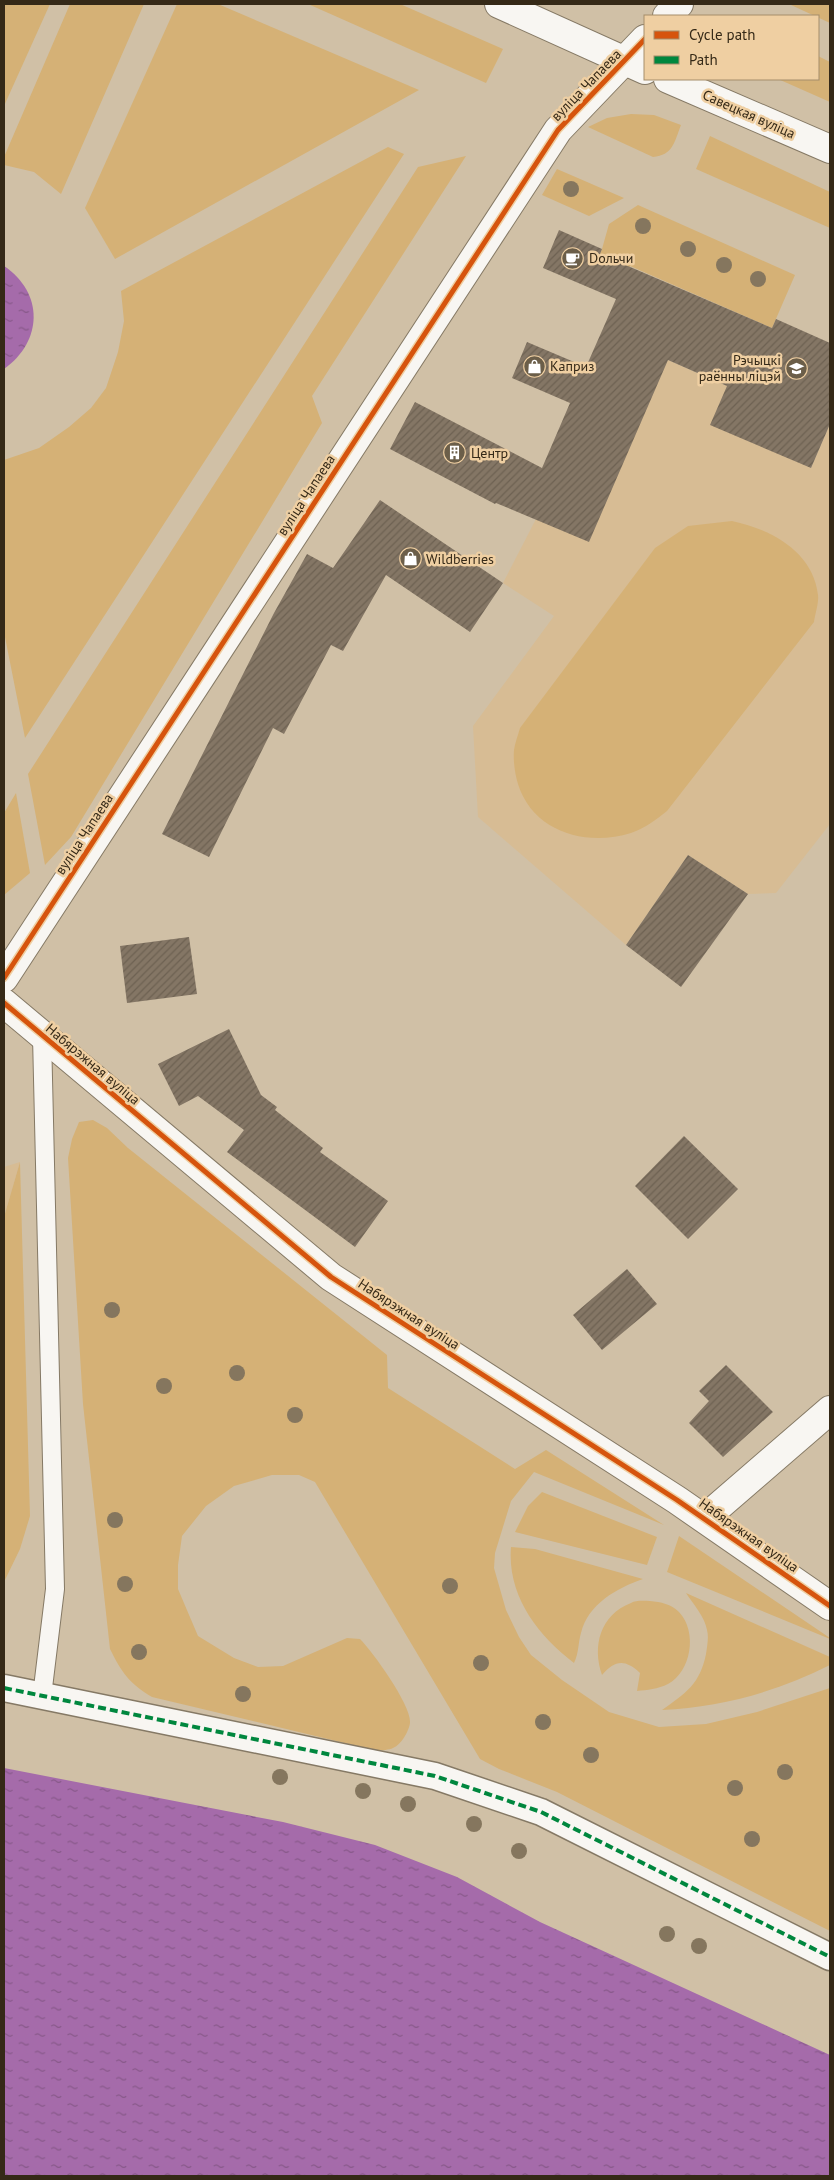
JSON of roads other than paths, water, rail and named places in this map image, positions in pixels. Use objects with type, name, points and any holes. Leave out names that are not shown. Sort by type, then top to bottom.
[{"type":"street","points":[[500,4],[635,65]]},
{"type":"street","points":[[669,15],[680,4]]},
{"type":"street","name":"вуліца Чапаева","points":[[4,978],[558,130],[635,65],[644,42]]},
{"type":"street","name":"Савецкая вуліца","points":[[670,80],[830,149]]},
{"type":"street","name":"Набярэжная вуліца","points":[[4,1003],[331,1278],[706,1518],[830,1606]]},
{"type":"street","points":[[706,1518],[830,1410]]},
{"type":"street","points":[[4,1688],[435,1776],[541,1812],[830,1957]]},
{"type":"lane","points":[[42,1036],[55,1589],[42,1696]]},
{"type":"water","points":[[4,266],[17,277],[26,290],[32,303],[34,317],[32,331],[26,345],[17,358],[4,369]]},
{"type":"water","points":[[4,1768],[283,1822],[375,1845],[457,1877],[540,1922],[830,2055],[830,2176],[4,2176]]},
{"type":"place","name":"Doльчи","points":[[573,258]]},
{"type":"place","name":"Каприз","points":[[534,366]]},
{"type":"place","name":"Рэчыцкі раённы ліцэй","points":[[797,368]]},
{"type":"place","name":"Центр","points":[[455,453]]},
{"type":"place","name":"Wildberries","points":[[410,559]]}]
